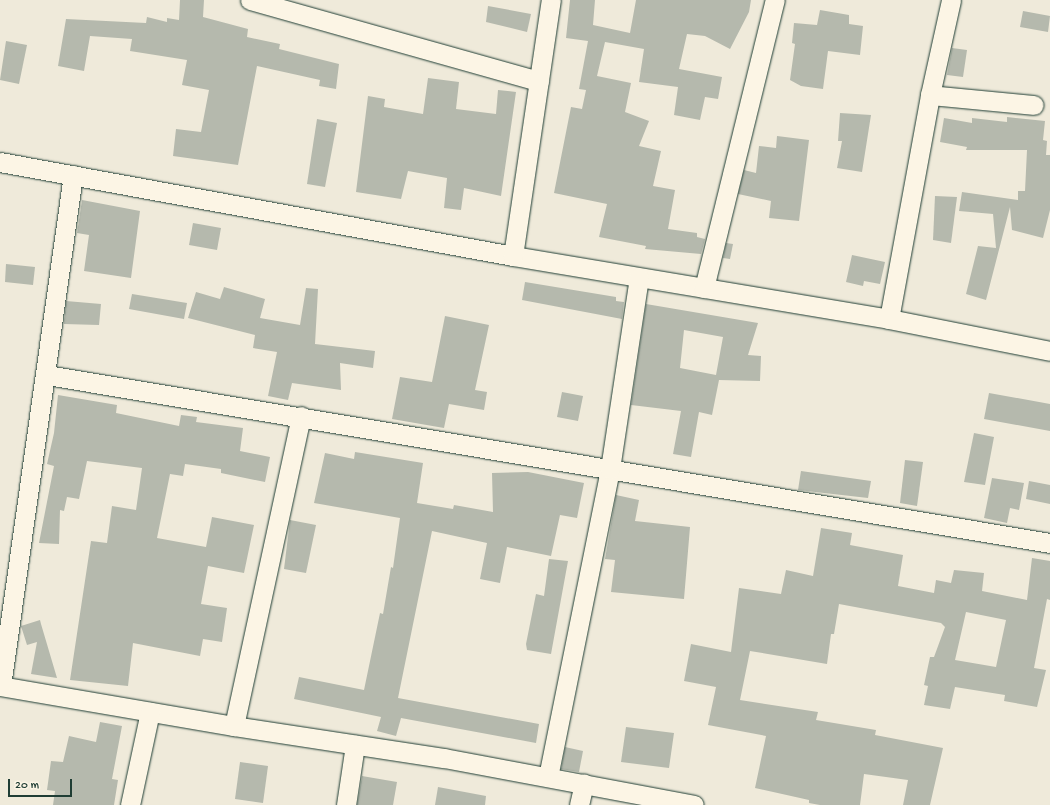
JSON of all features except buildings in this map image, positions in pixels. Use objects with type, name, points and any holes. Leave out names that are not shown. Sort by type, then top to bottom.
[{"type":"street","points":[[250,0],[539,81]]},
{"type":"street","points":[[513,256],[551,0]]},
{"type":"street","points":[[704,288],[775,0]]},
{"type":"street","points":[[889,318],[930,95],[951,0]]},
{"type":"street","points":[[930,95],[1034,104]]},
{"type":"street","points":[[0,162],[513,256],[639,278],[889,318],[1050,350]]},
{"type":"street","points":[[73,175],[47,375],[0,686],[548,777],[694,805]]},
{"type":"street","points":[[548,777],[610,469],[639,278]]},
{"type":"street","points":[[47,375],[301,416],[1050,543]]},
{"type":"street","points":[[234,726],[301,416]]},
{"type":"street","points":[[130,805],[150,712]]},
{"type":"street","points":[[346,805],[355,745]]},
{"type":"street","points":[[579,805],[584,784]]}]
